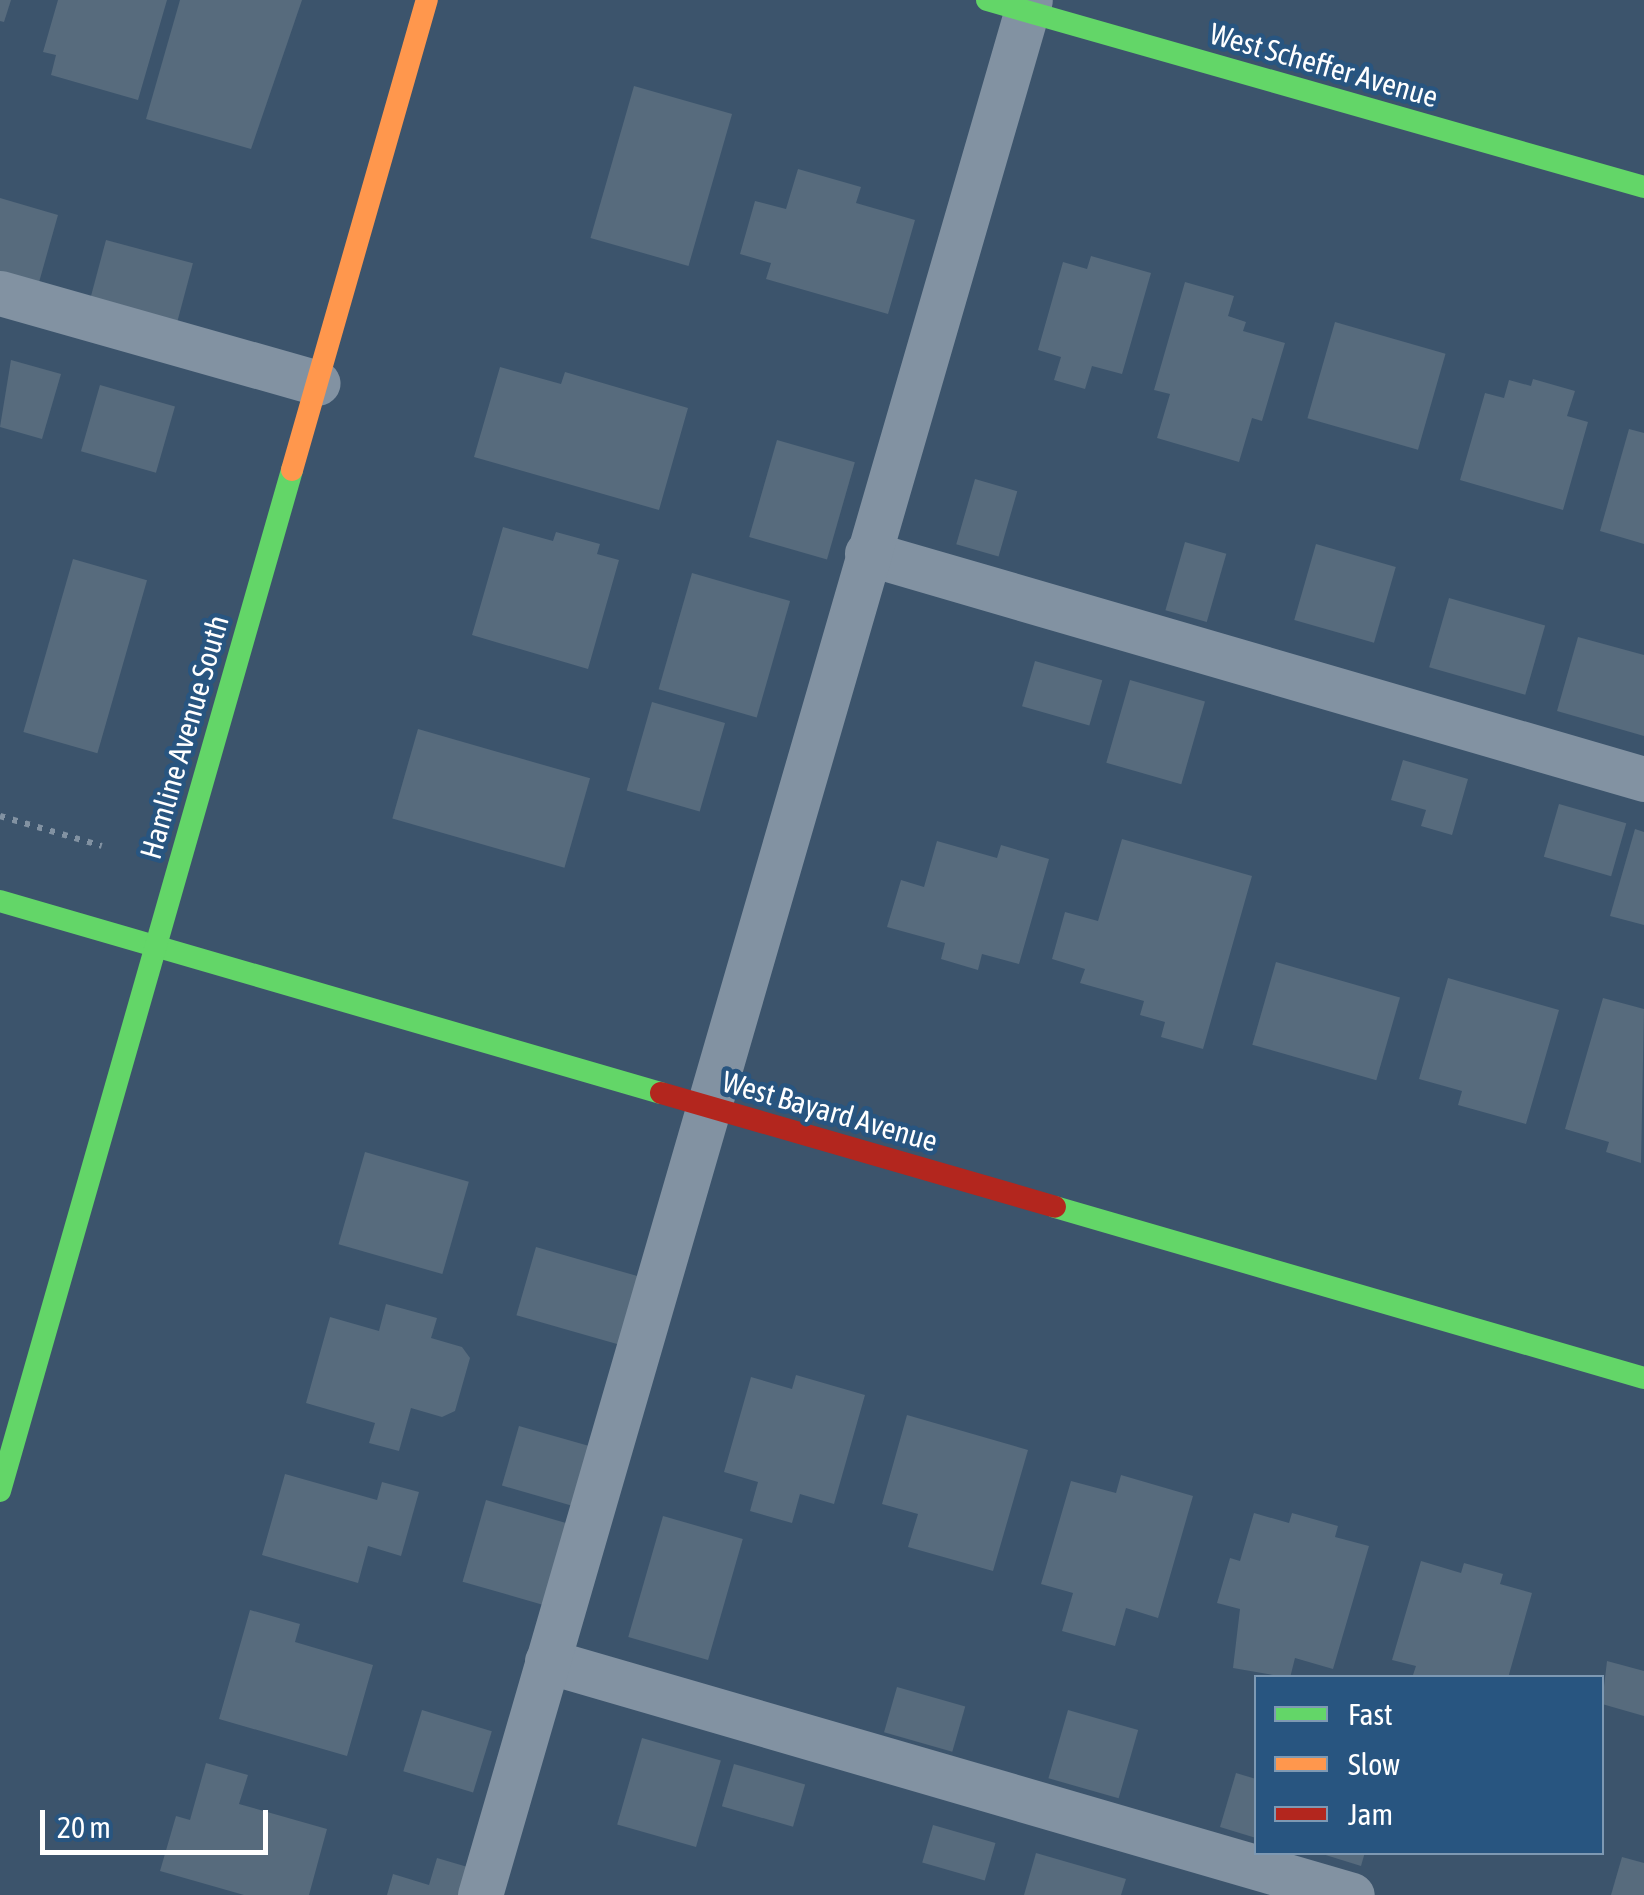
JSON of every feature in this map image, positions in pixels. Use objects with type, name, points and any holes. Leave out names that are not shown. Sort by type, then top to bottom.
[{"type":"street","name":"Hamline Avenue South","points":[[0,1491],[427,0]]},
{"type":"street","name":"West Scheffer Avenue","points":[[1014,4],[1644,187]]},
{"type":"street","name":"West Bayard Avenue","points":[[0,901],[1644,1378]]},
{"type":"lane","points":[[480,1895],[868,552],[1014,4]]},
{"type":"lane","points":[[0,294],[317,383]]},
{"type":"lane","points":[[868,552],[1644,779]]},
{"type":"lane","points":[[547,1661],[1352,1895]]},
{"type":"path","points":[[0,816],[102,846]]},
{"type":"building","points":[[0,0],[11,0],[4,22],[0,21]]},
{"type":"building","points":[[58,0],[167,0],[138,100],[51,75],[56,55],[43,52]]},
{"type":"building","points":[[180,0],[302,0],[251,149],[146,119]]},
{"type":"building","points":[[634,86],[732,114],[688,266],[590,238]]},
{"type":"building","points":[[798,169],[861,187],[856,203],[915,220],[888,314],[766,279],[771,263],[740,254],[755,201],[786,209]]},
{"type":"building","points":[[0,198],[58,215],[36,293],[0,283]]},
{"type":"building","points":[[106,240],[193,263],[175,330],[88,307]]},
{"type":"building","points":[[1091,256],[1151,273],[1122,374],[1092,366],[1085,389],[1054,380],[1061,357],[1038,350],[1063,262],[1087,269]]},
{"type":"building","points":[[1185,282],[1234,296],[1228,316],[1246,322],[1243,331],[1285,343],[1262,421],[1252,418],[1239,462],[1157,438],[1170,394],[1154,390]]},
{"type":"building","points":[[1335,322],[1446,354],[1418,450],[1307,418]]},
{"type":"building","points":[[11,360],[61,374],[42,439],[0,427]]},
{"type":"building","points":[[500,367],[561,384],[565,372],[688,408],[659,510],[474,457]]},
{"type":"building","points":[[1533,379],[1575,391],[1567,416],[1588,422],[1563,510],[1460,480],[1485,393],[1504,398],[1509,380],[1531,386]]},
{"type":"building","points":[[100,385],[175,406],[156,473],[81,451]]},
{"type":"building","points":[[1629,429],[1644,433],[1644,544],[1600,531]]},
{"type":"building","points":[[777,440],[855,462],[827,559],[749,537]]},
{"type":"building","points":[[975,479],[1017,491],[999,556],[956,544]]},
{"type":"building","points":[[503,527],[553,541],[556,532],[600,544],[597,554],[619,560],[588,669],[472,635]]},
{"type":"building","points":[[1185,542],[1226,554],[1207,622],[1165,610]]},
{"type":"building","points":[[1316,544],[1396,567],[1374,643],[1294,620]]},
{"type":"building","points":[[73,559],[147,580],[97,753],[23,732]]},
{"type":"building","points":[[692,573],[790,601],[757,717],[659,689]]},
{"type":"building","points":[[1449,598],[1545,626],[1525,695],[1429,667]]},
{"type":"building","points":[[1578,637],[1644,655],[1644,736],[1557,711]]},
{"type":"building","points":[[1035,661],[1102,680],[1089,725],[1022,706]]},
{"type":"building","points":[[1130,680],[1205,701],[1181,784],[1106,763]]},
{"type":"building","points":[[652,702],[725,723],[700,811],[627,790]]},
{"type":"building","points":[[418,729],[590,778],[564,868],[392,818]]},
{"type":"building","points":[[1403,760],[1468,779],[1452,835],[1421,826],[1426,810],[1391,800]]},
{"type":"building","points":[[1559,804],[1626,823],[1611,876],[1544,857]]},
{"type":"building","points":[[1635,829],[1644,832],[1644,925],[1610,916]]},
{"type":"building","points":[[1122,839],[1252,876],[1203,1049],[1161,1037],[1165,1022],[1140,1015],[1144,1001],[1080,983],[1085,969],[1052,959],[1065,912],[1098,921]]},
{"type":"building","points":[[937,841],[997,858],[1001,845],[1049,859],[1019,964],[982,954],[978,970],[941,959],[945,943],[887,927],[901,880],[924,887]]},
{"type":"building","points":[[1276,962],[1400,998],[1376,1080],[1252,1045]]},
{"type":"building","points":[[1448,978],[1559,1010],[1526,1124],[1458,1105],[1462,1091],[1419,1079]]},
{"type":"building","points":[[1603,998],[1644,1009],[1641,1163],[1606,1152],[1609,1142],[1565,1129]]},
{"type":"building","points":[[365,1152],[469,1182],[442,1274],[339,1244]]},
{"type":"building","points":[[536,1247],[652,1280],[633,1349],[516,1315]]},
{"type":"building","points":[[386,1304],[437,1318],[431,1338],[462,1347],[470,1358],[455,1411],[442,1417],[411,1408],[399,1451],[369,1443],[375,1423],[306,1403],[330,1317],[379,1331]]},
{"type":"building","points":[[796,1375],[865,1395],[834,1504],[800,1494],[792,1523],[750,1511],[758,1482],[724,1472],[751,1377],[792,1389]]},
{"type":"building","points":[[907,1415],[1028,1450],[993,1571],[908,1547],[918,1514],[882,1504]]},
{"type":"building","points":[[519,1426],[589,1446],[572,1506],[502,1486]]},
{"type":"building","points":[[285,1474],[377,1500],[382,1482],[419,1492],[401,1556],[368,1546],[358,1583],[262,1555]]},
{"type":"building","points":[[1121,1475],[1193,1496],[1158,1618],[1126,1608],[1115,1646],[1062,1631],[1073,1593],[1041,1584],[1071,1481],[1116,1493]]},
{"type":"building","points":[[486,1500],[568,1523],[544,1605],[463,1582]]},
{"type":"building","points":[[1254,1513],[1289,1523],[1292,1513],[1338,1526],[1335,1537],[1369,1546],[1333,1669],[1295,1658],[1291,1675],[1233,1668],[1240,1609],[1217,1603],[1230,1558],[1240,1561]]},
{"type":"building","points":[[663,1516],[743,1539],[708,1660],[628,1637]]},
{"type":"building","points":[[1421,1561],[1461,1573],[1464,1563],[1503,1574],[1500,1584],[1532,1593],[1509,1675],[1413,1675],[1416,1666],[1392,1660]]},
{"type":"building","points":[[250,1610],[300,1624],[295,1642],[373,1665],[347,1756],[219,1719]]},
{"type":"building","points":[[1607,1661],[1644,1671],[1644,1716],[1604,1705]]},
{"type":"building","points":[[897,1687],[965,1707],[952,1752],[884,1732]]},
{"type":"building","points":[[422,1710],[492,1731],[473,1793],[403,1771]]},
{"type":"building","points":[[1068,1710],[1138,1730],[1119,1798],[1048,1778]]},
{"type":"building","points":[[642,1738],[721,1761],[696,1847],[617,1825]]},
{"type":"building","points":[[206,1763],[248,1775],[239,1804],[327,1829],[309,1895],[244,1895],[160,1871],[176,1816],[190,1820]]},
{"type":"building","points":[[734,1764],[805,1784],[793,1827],[722,1806]]},
{"type":"building","points":[[1236,1773],[1254,1778],[1254,1837],[1220,1827]]},
{"type":"building","points":[[933,1825],[995,1843],[985,1880],[922,1862]]},
{"type":"building","points":[[1036,1853],[1126,1879],[1121,1895],[1024,1895]]},
{"type":"building","points":[[1326,1855],[1364,1855],[1361,1866]]},
{"type":"building","points":[[1622,1857],[1644,1863],[1644,1895],[1611,1895]]},
{"type":"building","points":[[437,1858],[471,1868],[463,1895],[387,1895],[393,1874],[429,1885]]},
{"type":"traffic: fast","points":[[987,0],[1644,187]]},
{"type":"traffic: fast","points":[[0,1491],[292,470]]},
{"type":"traffic: fast","points":[[0,901],[661,1093]]},
{"type":"traffic: fast","points":[[1055,1207],[1644,1378]]},
{"type":"traffic: slow","points":[[292,470],[427,0]]},
{"type":"traffic: jam","points":[[661,1093],[1055,1207]]}]
